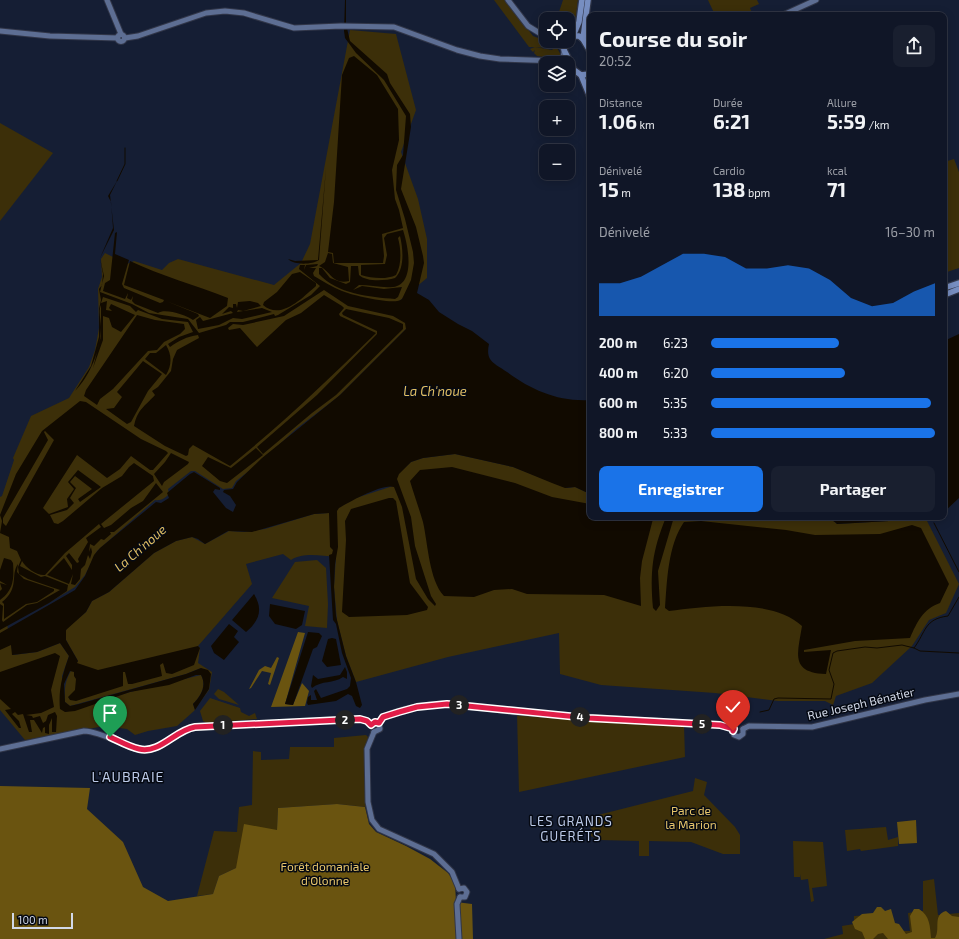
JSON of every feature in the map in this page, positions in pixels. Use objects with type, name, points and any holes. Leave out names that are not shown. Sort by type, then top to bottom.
[{"type":"main road","points":[[575,30],[578,26],[582,0]]},
{"type":"main road","points":[[583,39],[588,0]]},
{"type":"main road","points":[[575,37],[579,36],[583,39],[587,46]]},
{"type":"main road","points":[[564,50],[566,56]]},
{"type":"main road","points":[[575,71],[581,75],[587,90]]},
{"type":"main road","points":[[581,75],[587,74]]},
{"type":"main road","points":[[947,287],[959,283]]},
{"type":"main road","points":[[947,294],[959,290]]},
{"type":"street","points":[[107,0],[121,37]]},
{"type":"street","points":[[508,0],[528,26],[539,32]]},
{"type":"street","points":[[790,12],[816,0]]},
{"type":"street","points":[[0,31],[50,36],[134,37],[216,11],[240,12],[294,28],[349,26],[398,28],[457,50],[480,56],[500,59],[539,61]]},
{"type":"street","points":[[562,48],[564,50],[562,56]]},
{"type":"street","name":"Rue Joseph Bénatier","points":[[743,729],[749,726],[812,727],[924,700],[959,694]]},
{"type":"street","points":[[459,939],[457,904],[460,897],[458,891],[459,888],[452,872],[434,854],[379,828],[372,820],[368,802],[366,749],[374,732],[380,729],[379,723],[383,717],[417,707],[447,704],[588,718],[720,725],[734,729],[739,726],[743,729],[743,734],[739,737],[734,735],[734,729]]},
{"type":"street","points":[[0,749],[50,738],[91,732],[144,750],[156,748],[180,732],[195,727],[360,719],[367,721],[371,725],[370,729],[374,732]]},
{"type":"street","points":[[371,725],[375,722],[379,723]]},
{"type":"street","points":[[459,888],[464,888],[467,892],[465,897],[460,897]]},
{"type":"green space","points":[[494,0],[506,0],[533,36],[539,38],[539,47],[529,47]]},
{"type":"green space","points":[[563,0],[578,0],[575,23],[575,12],[559,12]]},
{"type":"green space","points":[[708,0],[757,0],[759,4],[750,8],[752,12],[714,12]]},
{"type":"green space","points":[[350,30],[396,34],[416,110],[401,152],[418,199],[427,239],[427,278],[398,302],[408,327],[338,397],[296,429],[263,460],[236,481],[232,488],[223,489],[195,471],[191,471],[168,489],[169,494],[166,497],[161,500],[155,500],[97,551],[85,575],[75,587],[45,605],[7,624],[13,655],[37,652],[60,643],[69,656],[62,676],[65,712],[130,692],[201,675],[203,679],[203,687],[201,694],[193,704],[195,710],[177,726],[135,735],[127,729],[105,726],[25,740],[0,710],[0,497],[2,496],[14,460],[13,458],[31,416],[69,398],[89,367],[95,350],[99,328],[98,289],[102,277],[101,259],[105,253],[127,264],[134,261],[162,270],[169,263],[178,259],[274,285],[301,263],[310,244]]},
{"type":"green space","points":[[535,47],[552,50],[557,48],[561,55],[537,56],[534,53],[535,50],[533,52],[530,49]]},
{"type":"green space","points":[[0,123],[53,153],[0,221]]},
{"type":"green space","points":[[954,159],[959,172],[959,268],[947,272],[947,161]]},
{"type":"green space","points":[[455,454],[513,467],[567,488],[575,487],[587,493],[587,520],[831,520],[837,524],[890,520],[927,520],[959,584],[946,613],[929,620],[912,646],[872,683],[836,696],[833,705],[825,701],[778,701],[715,693],[601,685],[560,674],[559,633],[448,657],[356,682],[346,656],[337,621],[334,587],[336,557],[307,555],[291,560],[283,554],[246,564],[252,584],[198,646],[200,648],[198,663],[212,672],[209,690],[199,704],[209,689],[201,668],[186,674],[70,706],[65,702],[65,690],[68,676],[78,661],[66,640],[65,633],[67,628],[86,612],[92,601],[109,592],[154,553],[176,541],[192,537],[205,544],[229,531],[244,532],[265,529],[314,514],[329,513],[356,498],[393,486],[398,474],[411,462],[423,458]]},
{"type":"green space","points":[[317,560],[326,568],[328,604],[327,628],[305,626],[309,606],[272,598],[295,562]]},
{"type":"green space","points":[[298,632],[305,633],[285,704],[293,705],[302,683],[309,691],[305,706],[271,707]]},
{"type":"green space","points":[[277,657],[279,658],[270,685],[268,684],[271,673],[262,671],[249,689],[259,670],[265,666],[271,668]]},
{"type":"green space","points":[[218,689],[224,692],[239,705],[219,699],[214,694]]},
{"type":"green space","points":[[210,698],[240,708],[241,712],[249,716],[255,713],[257,719],[207,723],[203,721],[200,711]]},
{"type":"green space","points":[[517,714],[684,726],[685,757],[519,792]]},
{"type":"green space","points":[[366,735],[368,737],[365,751],[366,807],[337,804],[278,808],[277,830],[236,868],[219,876],[213,894],[197,896],[214,831],[237,832],[239,807],[252,805],[253,751],[261,752],[261,760],[289,759],[290,747],[334,747],[334,738]]},
{"type":"green space","name":"Parc de la Marion","points":[[695,778],[707,782],[704,795],[735,827],[740,835],[740,854],[723,854],[691,842],[649,841],[649,856],[639,856],[639,841],[599,840],[591,836],[590,817],[693,791]]},
{"type":"green space","name":"Forêt domaniale d'Olonne","points":[[0,786],[90,788],[87,809],[123,842],[143,887],[168,901],[213,894],[219,876],[236,868],[244,824],[277,830],[278,808],[337,804],[365,807],[369,824],[376,832],[430,859],[448,873],[455,883],[456,902],[472,904],[473,939],[0,939]]},
{"type":"green space","points":[[916,820],[917,843],[899,844],[897,822]]},
{"type":"green space","points":[[886,827],[888,840],[898,837],[898,846],[861,851],[860,849],[847,851],[845,830]]},
{"type":"green space","points":[[793,841],[823,842],[827,886],[812,888],[814,901],[811,902],[808,879],[801,880],[800,874],[800,877],[794,877]]},
{"type":"green space","points":[[934,879],[938,915],[959,913],[959,939],[824,939],[843,934],[842,926],[854,924],[854,916],[892,914],[893,931],[910,931],[908,913],[923,911],[923,881]]},
{"type":"green space","points":[[877,907],[881,907],[885,911],[891,909],[895,923],[899,924],[906,934],[912,932],[910,916],[914,909],[919,909],[923,912],[930,925],[931,938],[935,938],[937,934],[939,916],[946,911],[952,916],[959,917],[959,939],[888,939],[883,933],[878,934],[873,939],[865,939],[862,932],[855,929],[852,922],[862,914],[873,913]]},
{"type":"water","name":"La Ch'noue","points":[[346,0],[346,24],[350,41],[387,74],[390,83],[410,114],[411,127],[401,189],[416,227],[423,256],[424,263],[417,293],[429,300],[439,312],[472,331],[489,344],[488,355],[492,361],[516,378],[546,394],[567,399],[587,400],[587,493],[575,487],[565,488],[513,467],[455,454],[423,458],[411,462],[399,474],[397,479],[411,517],[415,546],[431,596],[436,604],[435,606],[428,599],[416,579],[402,507],[394,487],[374,490],[339,508],[337,511],[338,547],[335,564],[334,587],[336,616],[346,656],[356,682],[362,705],[360,708],[356,706],[352,696],[348,694],[336,701],[308,705],[307,703],[308,697],[311,695],[311,700],[317,700],[314,691],[316,689],[321,698],[347,689],[350,686],[351,678],[342,653],[336,624],[333,620],[329,555],[332,554],[333,550],[330,547],[329,513],[314,514],[252,532],[228,531],[205,544],[192,537],[176,541],[154,553],[109,592],[92,601],[86,612],[66,630],[66,640],[78,661],[77,663],[98,670],[198,646],[200,648],[194,665],[172,674],[166,673],[163,663],[160,665],[162,676],[132,684],[128,684],[125,672],[123,672],[123,686],[76,701],[70,700],[68,697],[75,690],[76,679],[74,672],[70,671],[64,684],[65,702],[70,706],[79,704],[186,674],[201,668],[208,670],[211,674],[209,689],[195,710],[193,704],[201,694],[203,687],[203,679],[201,675],[196,675],[169,685],[130,692],[75,711],[65,712],[60,709],[60,688],[69,656],[60,643],[37,652],[12,655],[11,645],[0,650],[0,633],[75,590],[85,576],[94,555],[100,548],[156,502],[161,503],[169,498],[167,493],[190,474],[194,472],[220,488],[220,490],[215,489],[213,492],[226,508],[233,512],[236,505],[230,496],[223,492],[224,490],[233,489],[237,482],[262,458],[340,395],[406,329],[405,323],[393,316],[348,306],[324,290],[284,316],[243,325],[233,324],[228,328],[229,330],[240,328],[257,347],[286,320],[301,313],[324,295],[344,308],[339,314],[340,316],[376,333],[305,401],[230,466],[193,445],[189,449],[188,455],[186,456],[165,446],[134,426],[139,412],[155,395],[152,391],[158,387],[171,371],[173,359],[177,350],[199,338],[198,335],[190,337],[170,347],[168,344],[179,337],[193,332],[188,322],[162,319],[138,310],[136,312],[130,306],[103,297],[101,303],[107,301],[106,310],[112,311],[109,308],[111,304],[135,315],[121,332],[112,327],[109,318],[103,316],[103,340],[93,368],[97,351],[90,370],[75,391],[91,366],[99,337],[99,309],[101,300],[99,289],[102,286],[100,292],[132,304],[149,313],[188,319],[199,333],[226,325],[230,322],[243,322],[274,314],[275,316],[278,315],[311,295],[320,286],[299,269],[300,265],[305,265],[304,270],[306,265],[318,264],[317,266],[309,268],[316,268],[313,273],[314,276],[347,293],[383,301],[398,301],[402,299],[411,280],[414,263],[413,252],[405,219],[396,190],[397,165],[403,155],[406,116],[384,80],[356,53],[345,38]],"holes":[[[101,305],[101,327],[100,313]]]},
{"type":"water","points":[[354,56],[377,75],[398,109],[399,140],[392,170],[395,199],[403,228],[382,234],[384,256],[383,263],[334,263],[333,253],[328,252],[334,202],[342,75],[349,58]]},
{"type":"water","points":[[326,168],[319,260],[316,262],[307,263],[290,261],[288,259],[295,261],[318,260]]},
{"type":"water","points":[[117,181],[110,195],[111,201],[108,196]]},
{"type":"water","points":[[111,207],[114,230],[100,258],[113,228]]},
{"type":"water","points":[[403,230],[408,254],[408,272],[405,279],[400,284],[393,287],[359,285],[353,290],[362,286],[384,289],[402,287],[398,297],[395,299],[375,297],[344,290],[326,281],[319,274],[319,268],[322,268],[330,278],[346,284],[350,282],[351,266],[358,266],[359,275],[366,279],[386,280],[395,278],[402,264],[402,246],[400,236],[398,238],[400,247],[400,261],[396,275],[388,278],[378,278],[361,275],[361,265],[385,264],[387,255],[384,238],[387,234]]},
{"type":"water","points":[[117,232],[115,254],[129,260],[122,284],[124,288],[160,303],[164,300],[124,285],[130,261],[228,298],[227,306],[210,318],[166,301],[198,314],[199,316],[193,320],[181,314],[165,311],[158,313],[135,304],[132,301],[133,296],[131,300],[127,298],[128,293],[125,299],[103,291],[105,283],[110,280],[115,233]]},
{"type":"water","points":[[328,253],[332,254],[333,263],[348,267],[349,281],[343,282],[335,279],[319,266],[325,262]]},
{"type":"water","points":[[100,258],[104,276],[102,283],[103,274]]},
{"type":"water","points":[[300,272],[316,283],[316,286],[298,301],[284,309],[270,309],[263,305],[264,302],[277,292],[292,274]]},
{"type":"water","points":[[250,301],[258,303],[261,306],[243,311],[238,310],[237,312],[262,308],[272,312],[242,319],[233,318],[219,325],[198,329],[196,320],[200,317],[203,321],[233,313],[231,311],[222,314],[229,307],[233,308],[233,304],[236,304],[237,308],[238,302]]},
{"type":"water","points":[[346,309],[389,318],[403,324],[403,329],[336,395],[263,454],[257,447],[317,395],[377,334],[377,331],[343,315],[342,313]]},
{"type":"water","points":[[137,315],[155,320],[184,324],[185,329],[180,334],[164,342],[157,350],[148,351],[113,389],[100,399],[97,405],[84,396],[86,390]]},
{"type":"water","points":[[959,334],[959,498],[947,509],[947,340]]},
{"type":"water","points":[[166,345],[170,360],[166,375],[145,359],[150,353],[156,353]]},
{"type":"water","points":[[143,361],[162,374],[148,391],[131,422],[127,424],[106,409],[114,408],[122,397],[117,392]]},
{"type":"water","points":[[80,401],[86,402],[141,439],[168,453],[153,470],[150,470],[131,456],[120,469],[107,478],[77,455],[43,508],[49,514],[68,507],[67,499],[74,489],[68,482],[78,470],[101,487],[80,502],[78,499],[92,489],[75,476],[70,482],[76,488],[70,498],[74,503],[67,510],[50,515],[54,523],[58,524],[63,521],[102,488],[122,476],[134,463],[153,476],[154,481],[101,524],[104,528],[111,525],[131,508],[143,501],[156,483],[163,492],[114,532],[110,532],[111,534],[104,540],[101,539],[94,546],[90,544],[89,552],[91,547],[92,552],[90,559],[88,555],[85,565],[81,569],[80,579],[75,585],[71,584],[73,574],[69,584],[47,575],[64,558],[72,570],[72,565],[66,556],[69,553],[77,563],[79,562],[78,559],[88,542],[86,538],[101,527],[99,524],[65,553],[45,575],[32,571],[22,561],[20,566],[41,577],[45,576],[68,585],[67,591],[49,603],[0,630],[0,604],[3,606],[3,622],[27,605],[37,603],[60,590],[28,579],[19,574],[18,567],[21,560],[17,551],[10,548],[9,537],[0,533],[2,521],[0,515],[16,474],[42,431]],"holes":[[[45,431],[54,440],[6,526],[3,523],[3,518],[48,440],[44,432]]]},
{"type":"water","points":[[256,448],[263,455],[227,483],[220,481],[202,466],[208,457],[231,468]]},
{"type":"water","points":[[171,453],[189,462],[164,482],[162,486],[154,474]]},
{"type":"water","points":[[452,467],[515,483],[552,497],[587,503],[587,520],[653,520],[642,561],[640,578],[641,606],[604,595],[527,594],[512,589],[494,590],[474,597],[444,596],[435,581],[432,571],[423,522],[410,481],[420,470]]},
{"type":"water","points":[[393,498],[396,501],[410,583],[428,607],[427,610],[407,615],[349,617],[342,612],[346,540],[345,521],[351,509]]},
{"type":"water","points":[[665,520],[673,520],[658,571],[660,605],[656,611],[653,608],[652,572],[655,551]]},
{"type":"water","points":[[790,520],[809,520],[804,521]]},
{"type":"water","points":[[831,520],[890,520],[889,521],[837,524]]},
{"type":"water","points":[[701,521],[786,530],[815,535],[880,534],[912,525],[921,528],[949,584],[940,603],[925,612],[918,621],[910,638],[855,641],[804,650],[804,652],[831,650],[826,674],[814,673],[806,670],[801,665],[798,652],[802,626],[789,617],[774,611],[738,606],[702,607],[669,611],[665,608],[671,552],[679,531],[684,522]]},
{"type":"water","points":[[4,558],[11,560],[13,563],[13,579],[11,588],[0,600],[0,591],[2,589],[0,583],[7,585],[0,581],[0,570]]},
{"type":"water","points":[[18,564],[17,572],[24,579],[54,589],[54,591],[37,602],[26,604],[4,619],[4,604],[2,602],[11,592]]},
{"type":"water","points":[[254,594],[259,605],[259,614],[251,628],[246,632],[232,620]]},
{"type":"water","points":[[270,604],[305,611],[302,625],[296,629],[275,624],[269,616]]},
{"type":"water","points":[[229,624],[238,631],[234,637],[239,642],[224,660],[214,653],[211,646]]},
{"type":"water","points":[[308,632],[319,633],[322,636],[317,647],[313,649],[293,705],[285,704]]},
{"type":"water","points":[[328,639],[336,639],[341,665],[327,667],[322,661]]},
{"type":"water","points":[[55,653],[60,656],[51,690],[54,707],[41,713],[26,715],[32,716],[33,718],[40,716],[43,723],[46,721],[48,715],[55,712],[57,716],[56,732],[52,732],[52,718],[49,725],[49,734],[45,733],[45,727],[43,728],[42,733],[34,720],[30,720],[32,732],[29,732],[23,714],[18,715],[15,712],[12,714],[19,721],[21,728],[19,728],[5,710],[11,709],[0,699],[0,672]]},
{"type":"water","points":[[345,667],[347,679],[343,677],[312,688],[313,675],[318,679],[340,675]]},
{"type":"waterway","points":[[117,181],[125,164],[125,148]]},
{"type":"waterway","points":[[934,523],[959,572]]},
{"type":"waterway","points":[[760,712],[769,710],[774,699],[778,698],[831,699],[834,684],[829,670],[833,653],[837,651],[865,647],[877,648],[902,645],[914,648],[926,627],[934,620],[948,616],[959,597]]},
{"type":"waterway","points":[[914,648],[920,651],[959,653]]},
{"type":"district","name":"L'AUBRAIE","points":[[128,777]]},
{"type":"district","name":"LES GRANDS GUERÉTS","points":[[571,828]]},
{"type":"route","points":[[110,737],[134,748],[148,750],[156,748],[186,729],[195,727],[360,719],[367,721],[371,725],[375,722],[379,723],[383,717],[417,707],[447,704],[495,710],[588,718],[720,725],[734,729],[733,731]]}]
